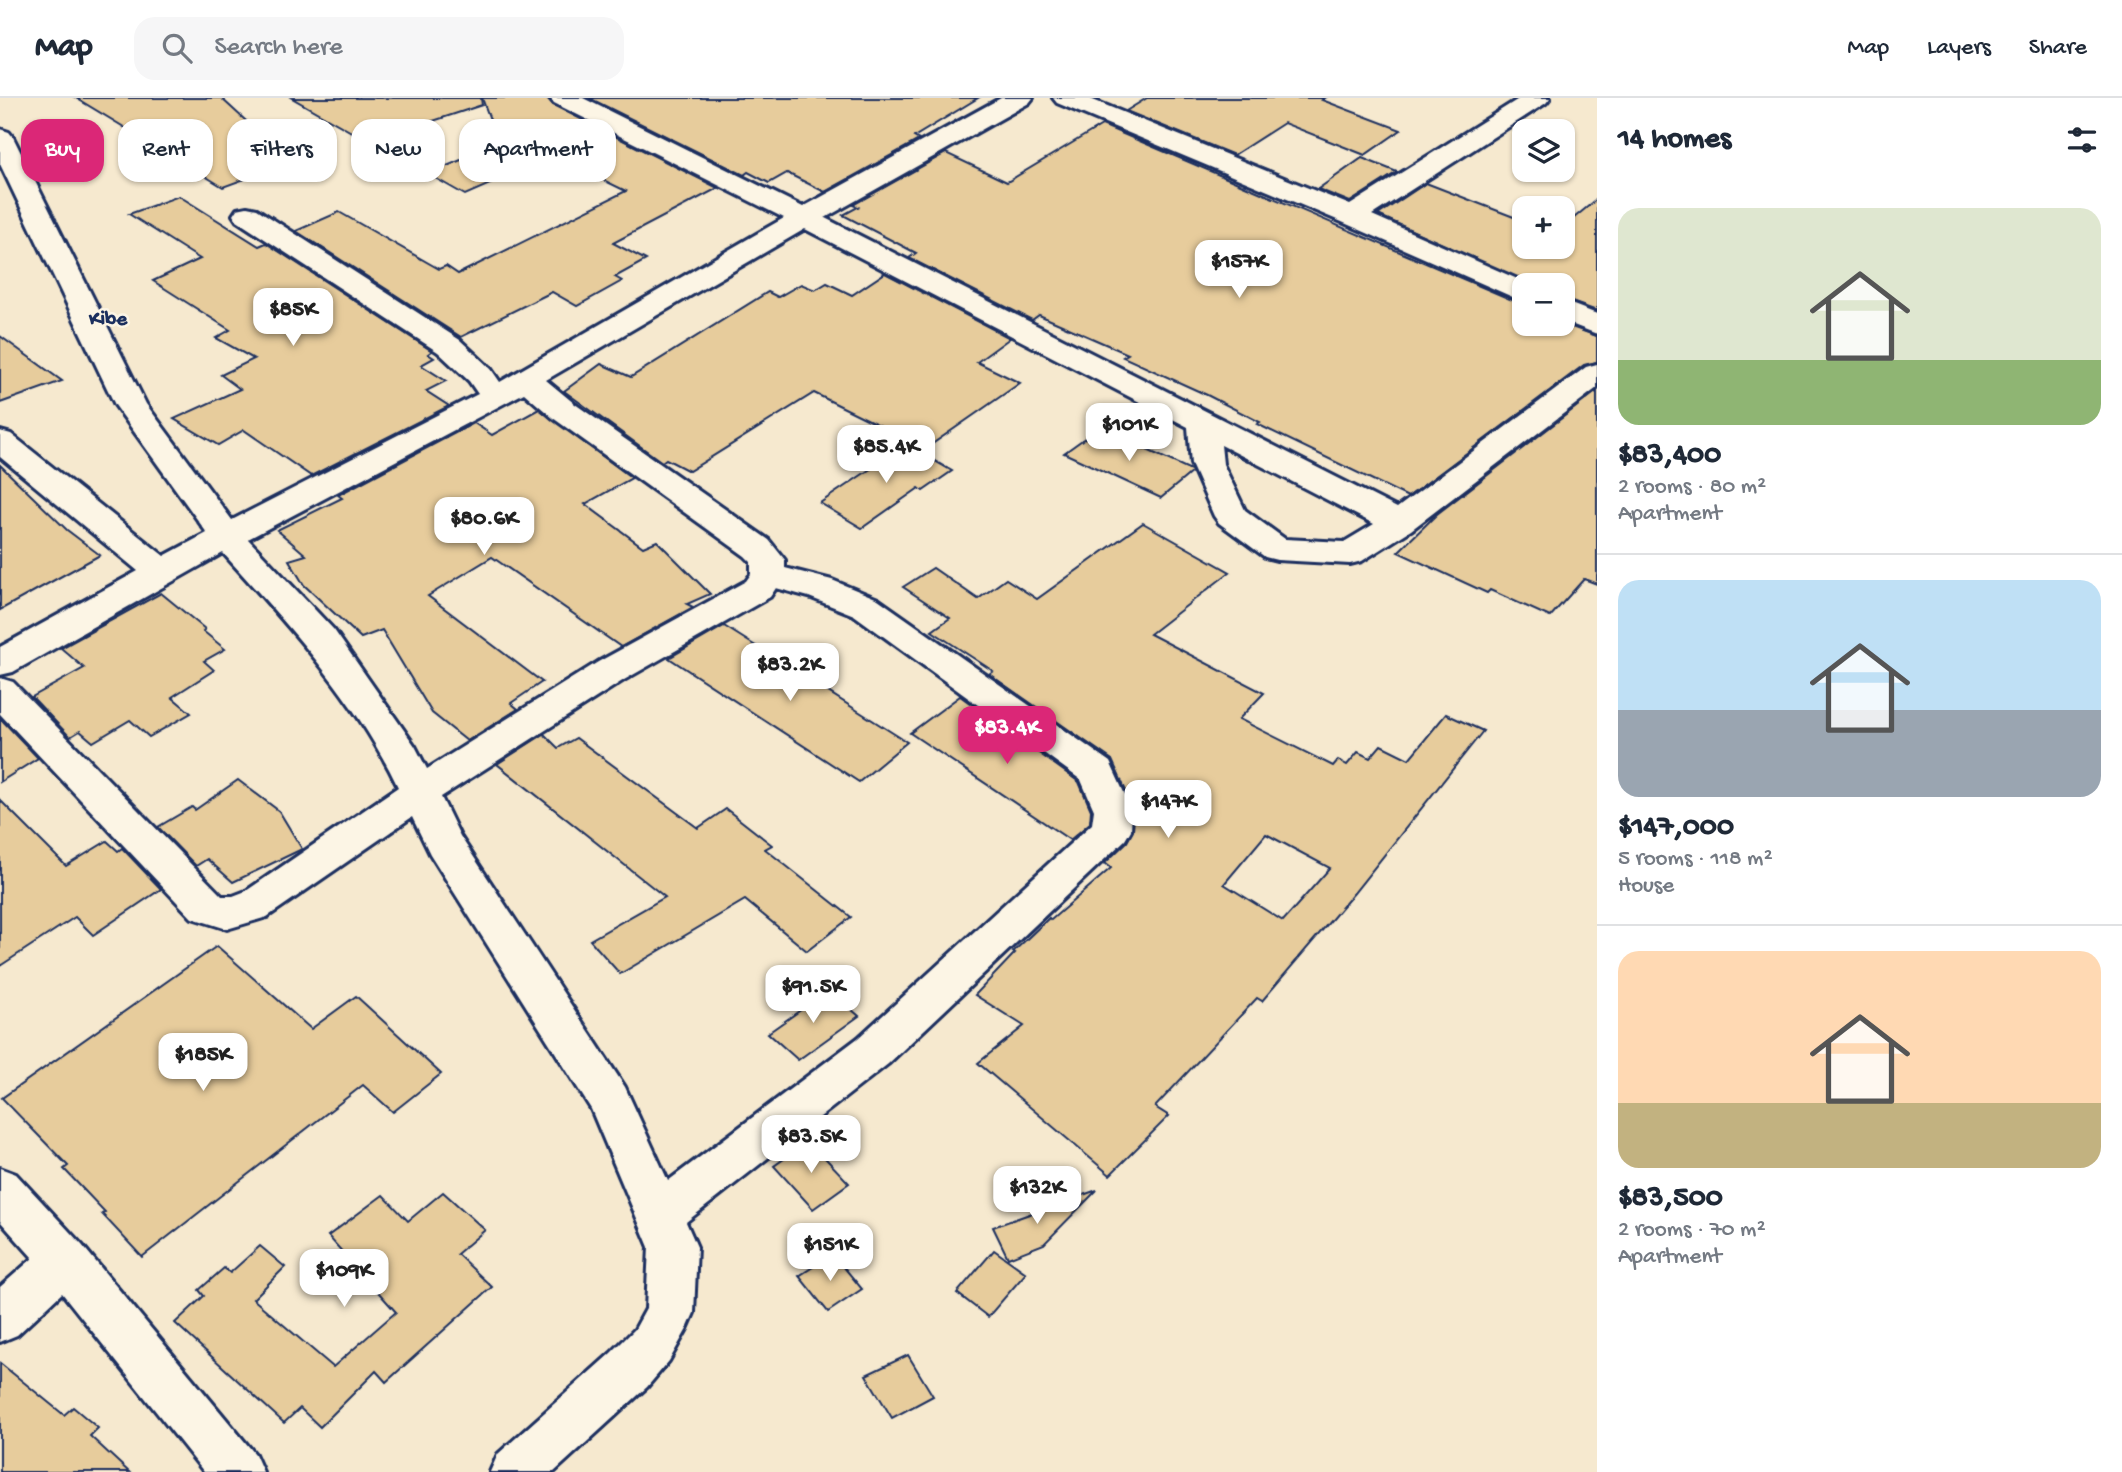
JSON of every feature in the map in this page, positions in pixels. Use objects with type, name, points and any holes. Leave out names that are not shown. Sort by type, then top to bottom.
[{"type":"street","points":[[563,98],[804,218],[1399,523]]},
{"type":"street","points":[[0,663],[227,536],[511,388],[804,218],[1020,98]]},
{"type":"street","points":[[1066,98],[1352,216],[1512,288]]},
{"type":"street","points":[[1352,216],[1537,98]]},
{"type":"street","points":[[0,137],[131,405],[227,536],[321,639],[402,756],[444,844],[609,1100],[673,1247],[670,1313],[652,1345],[629,1370],[516,1472]]},
{"type":"street","points":[[0,691],[206,907],[222,914],[239,912],[260,902],[421,791],[611,671],[758,589],[768,575],[768,560],[757,548],[564,411],[480,375],[449,346],[247,215]]},
{"type":"street","points":[[1575,315],[1597,325]]},
{"type":"street","points":[[1203,422],[1207,464],[1231,516],[1277,549],[1350,552],[1399,523],[1597,373]]},
{"type":"street","points":[[0,441],[163,573]]},
{"type":"street","points":[[660,1215],[873,1051],[1111,830],[1112,810],[1096,772],[866,607],[820,588],[768,575]]},
{"type":"street","points":[[0,1188],[65,1260],[237,1472]]},
{"type":"street","points":[[0,1319],[65,1260]]},
{"type":"building","points":[[76,98],[221,98],[244,119],[227,119],[227,182],[237,182],[223,187],[213,181],[213,119],[118,119],[118,123]]},
{"type":"building","points":[[292,98],[481,98],[482,105],[439,119],[351,119],[351,132],[337,124],[337,119],[329,119]]},
{"type":"building","points":[[482,98],[547,98],[553,105],[581,119],[490,119]]},
{"type":"building","points":[[589,98],[978,98],[914,137],[919,140],[825,192],[787,173],[769,183],[748,172],[744,175]]},
{"type":"building","points":[[1147,98],[1325,98],[1322,100],[1401,130],[1365,155],[1284,123],[1234,155],[1126,111]]},
{"type":"building","points":[[1102,125],[1512,300],[1512,336],[1575,336],[1575,328],[1597,336],[1597,362],[1584,365],[1408,497],[1257,424],[1260,422],[1207,395],[1123,357],[1128,354],[1039,315],[1032,320],[909,258],[916,253],[843,215],[858,207],[853,205],[946,153],[1007,182]]},
{"type":"building","points":[[616,137],[718,188],[613,243],[646,260],[615,277],[622,281],[577,306],[552,292],[461,337],[296,231],[339,212],[439,269],[446,266],[458,274],[626,191],[607,182],[616,182]]},
{"type":"building","points":[[1362,158],[1397,172],[1350,202],[1318,189]]},
{"type":"building","points":[[459,161],[459,182],[495,182],[465,195],[442,182],[445,182],[445,167]]},
{"type":"building","points":[[1426,183],[1512,216],[1512,259],[1575,259],[1575,217],[1597,199],[1597,311],[1575,303],[1575,273],[1512,273],[1512,276],[1378,215]]},
{"type":"building","points":[[179,196],[259,246],[266,243],[432,351],[428,354],[434,358],[421,365],[446,381],[426,391],[449,406],[311,476],[244,430],[218,445],[174,419],[240,389],[221,375],[254,359],[216,338],[230,330],[153,281],[200,259],[129,214]]},
{"type":"building","points":[[885,273],[1010,338],[977,362],[1020,383],[922,451],[880,429],[883,427],[814,393],[689,471],[666,459],[662,462],[564,391],[601,364],[631,377],[768,292],[778,297],[801,284],[815,290],[827,283],[852,295]]},
{"type":"building","points":[[0,336],[62,381],[0,403]]},
{"type":"building","points":[[1597,391],[1597,584],[1584,579],[1550,617],[1490,590],[1487,593],[1398,552],[1437,514]]},
{"type":"building","points":[[539,409],[632,478],[585,504],[643,547],[657,541],[710,594],[687,604],[693,607],[621,647],[492,557],[428,596],[542,682],[511,703],[518,709],[467,741],[432,713],[382,630],[361,638],[304,585],[289,560],[306,555],[277,530],[342,498],[338,495],[474,423],[492,435]]},
{"type":"building","points":[[1099,428],[1192,472],[1161,498],[1064,453]]},
{"type":"building","points":[[902,442],[952,471],[923,491],[919,488],[862,528],[820,503],[878,464],[872,461]]},
{"type":"building","points":[[0,465],[67,530],[100,555],[0,610]]},
{"type":"building","points":[[1143,523],[1230,572],[1150,634],[1264,693],[1239,719],[1333,766],[1338,760],[1347,765],[1358,752],[1370,758],[1381,745],[1409,759],[1446,714],[1483,731],[1354,893],[1262,1001],[1257,998],[1155,1107],[1169,1116],[1110,1175],[978,1063],[1024,1026],[975,995],[1015,953],[1013,952],[1049,918],[1051,920],[1111,868],[1105,863],[1127,842],[1133,831],[1134,809],[1112,760],[989,674],[993,671],[932,631],[950,618],[903,587],[933,568],[978,599],[1006,579],[1037,599]],"holes":[[[1266,834],[1330,868],[1283,921],[1224,884]]]},
{"type":"building","points":[[161,593],[225,649],[204,661],[214,670],[172,697],[191,713],[149,737],[130,720],[93,742],[80,731],[70,737],[32,697],[84,668],[61,648]]},
{"type":"building","points":[[724,626],[907,742],[859,782],[669,658]]},
{"type":"building","points":[[960,696],[1079,782],[1091,810],[1090,823],[1070,840],[910,733]]},
{"type":"building","points":[[0,718],[38,758],[0,782]]},
{"type":"building","points":[[544,734],[558,748],[576,738],[698,828],[726,809],[772,845],[765,849],[851,917],[807,951],[745,900],[620,974],[590,940],[665,897],[497,764]]},
{"type":"building","points":[[238,780],[279,811],[302,849],[233,882],[207,859],[196,866],[158,827],[192,807],[195,810]]},
{"type":"building","points":[[0,800],[66,866],[107,841],[118,851],[122,848],[161,889],[93,935],[75,917],[0,966]]},
{"type":"building","points":[[217,946],[311,1029],[356,996],[441,1074],[393,1112],[363,1085],[142,1257],[102,1214],[105,1212],[64,1169],[68,1166],[2,1098]]},
{"type":"building","points":[[829,990],[859,1016],[798,1060],[768,1033]]},
{"type":"building","points":[[809,1141],[849,1183],[813,1209],[774,1166]]},
{"type":"building","points":[[1097,1190],[1044,1244],[1008,1258],[993,1227]]},
{"type":"building","points":[[443,1192],[485,1230],[457,1254],[492,1287],[386,1382],[376,1371],[320,1427],[300,1408],[284,1423],[175,1323],[204,1296],[199,1290],[224,1268],[230,1273],[260,1246],[285,1267],[253,1299],[333,1367],[396,1312],[328,1236],[383,1195],[408,1221]]},
{"type":"building","points":[[994,1250],[1026,1273],[988,1317],[957,1293]]},
{"type":"building","points":[[833,1254],[862,1289],[828,1312],[799,1276]]},
{"type":"building","points":[[908,1355],[933,1396],[892,1418],[866,1375]]},
{"type":"building","points":[[0,1363],[64,1415],[73,1407],[98,1428],[90,1436],[129,1472],[0,1472]]},
{"type":"district","name":"Kibe","points":[[108,317]]}]
